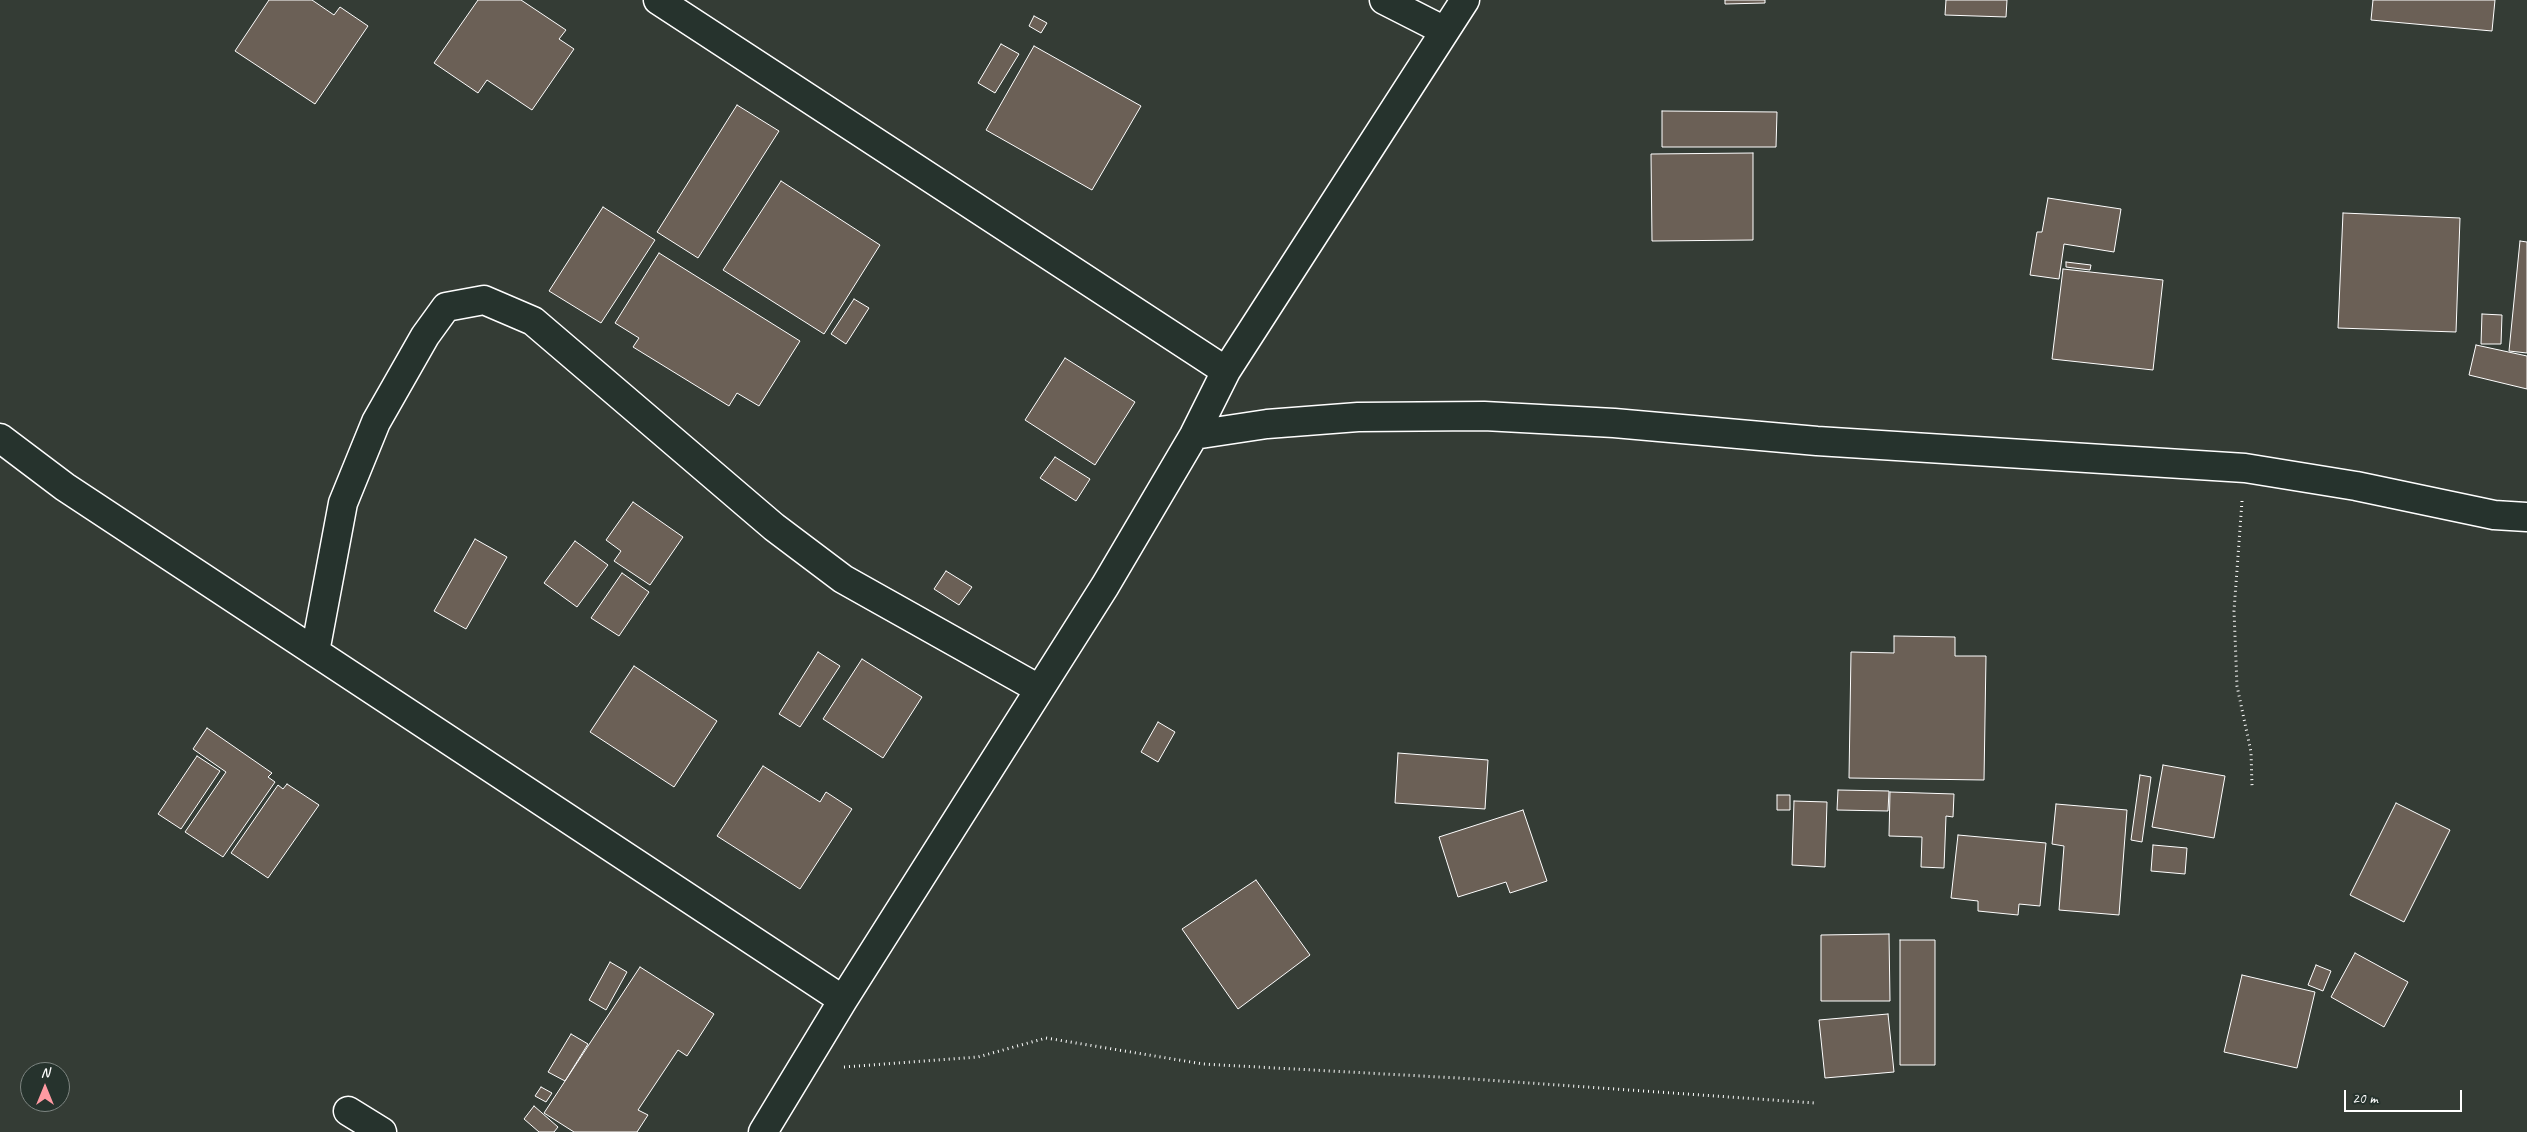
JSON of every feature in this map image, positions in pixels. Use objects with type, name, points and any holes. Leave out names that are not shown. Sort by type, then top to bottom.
[{"type":"street","points":[[658,0],[1226,371]]},
{"type":"street","points":[[1384,0],[1443,30]]},
{"type":"street","points":[[763,1132],[843,1000],[1106,586],[1194,435],[1226,371],[1443,30],[1465,0]]},
{"type":"street","points":[[316,652],[343,503],[376,422],[425,336],[446,307],[484,300],[533,321],[766,520],[843,579],[1039,689]]},
{"type":"street","points":[[1194,435],[1267,424],[1358,417],[1484,416],[1614,423],[1817,441],[2089,460],[2244,468],[2356,486],[2494,516],[2527,517]]},
{"type":"street","points":[[0,438],[65,487],[843,1000]]},
{"type":"street","points":[[348,1112],[382,1132]]},
{"type":"path","points":[[2244,468],[2234,611],[2237,686],[2251,752],[2252,786]]},
{"type":"path","points":[[801,1070],[978,1057],[1046,1038],[1203,1064],[1449,1077],[1815,1103]]},
{"type":"building","points":[[269,0],[312,0],[334,15],[340,7],[368,26],[315,104],[235,51]]},
{"type":"building","points":[[478,0],[521,0],[566,30],[559,39],[574,49],[532,110],[487,80],[478,93],[434,63]]},
{"type":"building","points":[[1725,0],[1765,0],[1765,3],[1725,4]]},
{"type":"building","points":[[1946,0],[2007,0],[2006,17],[1945,15]]},
{"type":"building","points":[[2373,0],[2495,0],[2492,31],[2371,20]]},
{"type":"building","points":[[1034,16],[1047,23],[1041,33],[1029,26]]},
{"type":"building","points":[[1001,44],[1019,54],[995,93],[978,83]]},
{"type":"building","points":[[1034,46],[1141,106],[1092,190],[986,130]]},
{"type":"building","points":[[737,105],[779,131],[698,258],[657,232]]},
{"type":"building","points":[[1662,111],[1777,112],[1776,147],[1662,147]]},
{"type":"building","points":[[1753,153],[1753,240],[1652,241],[1651,154]]},
{"type":"building","points":[[781,181],[880,245],[824,334],[723,270]]},
{"type":"building","points":[[2048,198],[2121,209],[2114,252],[2064,244],[2059,279],[2030,275],[2037,232],[2042,232]]},
{"type":"building","points":[[603,207],[655,240],[601,323],[549,291]]},
{"type":"building","points":[[2343,213],[2460,218],[2456,332],[2338,328]]},
{"type":"building","points":[[2520,241],[2527,242],[2527,353],[2509,351]]},
{"type":"building","points":[[659,253],[800,341],[759,406],[737,393],[729,406],[633,347],[639,338],[615,323]]},
{"type":"building","points":[[2066,262],[2091,265],[2090,270],[2066,267]]},
{"type":"building","points":[[2063,269],[2163,280],[2153,370],[2052,359]]},
{"type":"building","points":[[854,299],[869,308],[846,344],[831,334]]},
{"type":"building","points":[[2482,314],[2502,315],[2501,344],[2481,344]]},
{"type":"building","points":[[2476,345],[2527,356],[2527,389],[2469,375]]},
{"type":"building","points":[[1065,358],[1135,402],[1095,465],[1025,420]]},
{"type":"building","points":[[1055,457],[1090,479],[1076,501],[1040,478]]},
{"type":"building","points":[[633,502],[683,537],[650,585],[614,561],[621,551],[606,540]]},
{"type":"building","points":[[475,539],[507,557],[466,629],[434,611]]},
{"type":"building","points":[[575,541],[608,565],[577,607],[544,583]]},
{"type":"building","points":[[946,571],[972,587],[959,605],[934,589]]},
{"type":"building","points":[[622,573],[649,592],[619,636],[591,618]]},
{"type":"building","points":[[1894,636],[1955,637],[1955,656],[1986,656],[1984,780],[1849,778],[1851,652],[1894,653]]},
{"type":"building","points":[[818,652],[840,666],[800,727],[779,714]]},
{"type":"building","points":[[862,659],[922,697],[883,758],[823,719]]},
{"type":"building","points":[[634,666],[717,721],[674,787],[590,732]]},
{"type":"building","points":[[1158,722],[1175,732],[1158,762],[1141,752]]},
{"type":"building","points":[[207,728],[272,773],[268,777],[275,782],[223,857],[185,832],[226,772],[193,749]]},
{"type":"building","points":[[1398,753],[1488,760],[1485,809],[1395,803]]},
{"type":"building","points":[[197,756],[220,771],[181,829],[158,814]]},
{"type":"building","points":[[2163,765],[2225,776],[2214,838],[2152,827]]},
{"type":"building","points":[[763,766],[820,802],[826,792],[852,809],[800,889],[717,836]]},
{"type":"building","points":[[2140,775],[2151,777],[2142,842],[2131,840]]},
{"type":"building","points":[[287,784],[319,805],[268,878],[231,853],[278,785],[283,789]]},
{"type":"building","points":[[1838,790],[1889,791],[1888,811],[1837,810]]},
{"type":"building","points":[[1890,792],[1954,794],[1953,817],[1946,816],[1944,868],[1921,867],[1922,837],[1889,836]]},
{"type":"building","points":[[1777,795],[1790,795],[1790,810],[1777,810]]},
{"type":"building","points":[[1794,801],[1827,802],[1825,867],[1792,865]]},
{"type":"building","points":[[2396,803],[2450,830],[2404,922],[2350,895]]},
{"type":"building","points":[[2056,804],[2127,810],[2119,915],[2059,910],[2064,846],[2052,844]]},
{"type":"building","points":[[1523,810],[1547,881],[1510,893],[1506,882],[1458,897],[1439,837]]},
{"type":"building","points":[[1958,835],[2046,843],[2040,906],[2019,904],[2018,915],[1978,911],[1978,901],[1951,898]]},
{"type":"building","points":[[2153,845],[2187,848],[2185,874],[2151,871]]},
{"type":"building","points":[[1256,880],[1310,955],[1238,1009],[1182,929]]},
{"type":"building","points":[[1889,934],[1890,1001],[1821,1001],[1821,935]]},
{"type":"building","points":[[1900,940],[1935,940],[1935,1065],[1900,1065]]},
{"type":"building","points":[[2355,953],[2408,982],[2384,1027],[2331,997]]},
{"type":"building","points":[[610,962],[627,972],[606,1010],[589,1000]]},
{"type":"building","points":[[2316,965],[2331,971],[2323,991],[2308,985]]},
{"type":"building","points":[[640,967],[714,1014],[687,1056],[678,1050],[638,1110],[648,1115],[637,1132],[574,1132],[544,1113]]},
{"type":"building","points":[[2242,975],[2315,992],[2297,1068],[2224,1052]]},
{"type":"building","points":[[1888,1014],[1894,1072],[1825,1078],[1819,1020]]},
{"type":"building","points":[[571,1034],[588,1044],[565,1081],[548,1072]]},
{"type":"building","points":[[541,1087],[552,1093],[546,1102],[535,1096]]},
{"type":"building","points":[[534,1106],[558,1127],[554,1132],[539,1132],[524,1119]]}]
